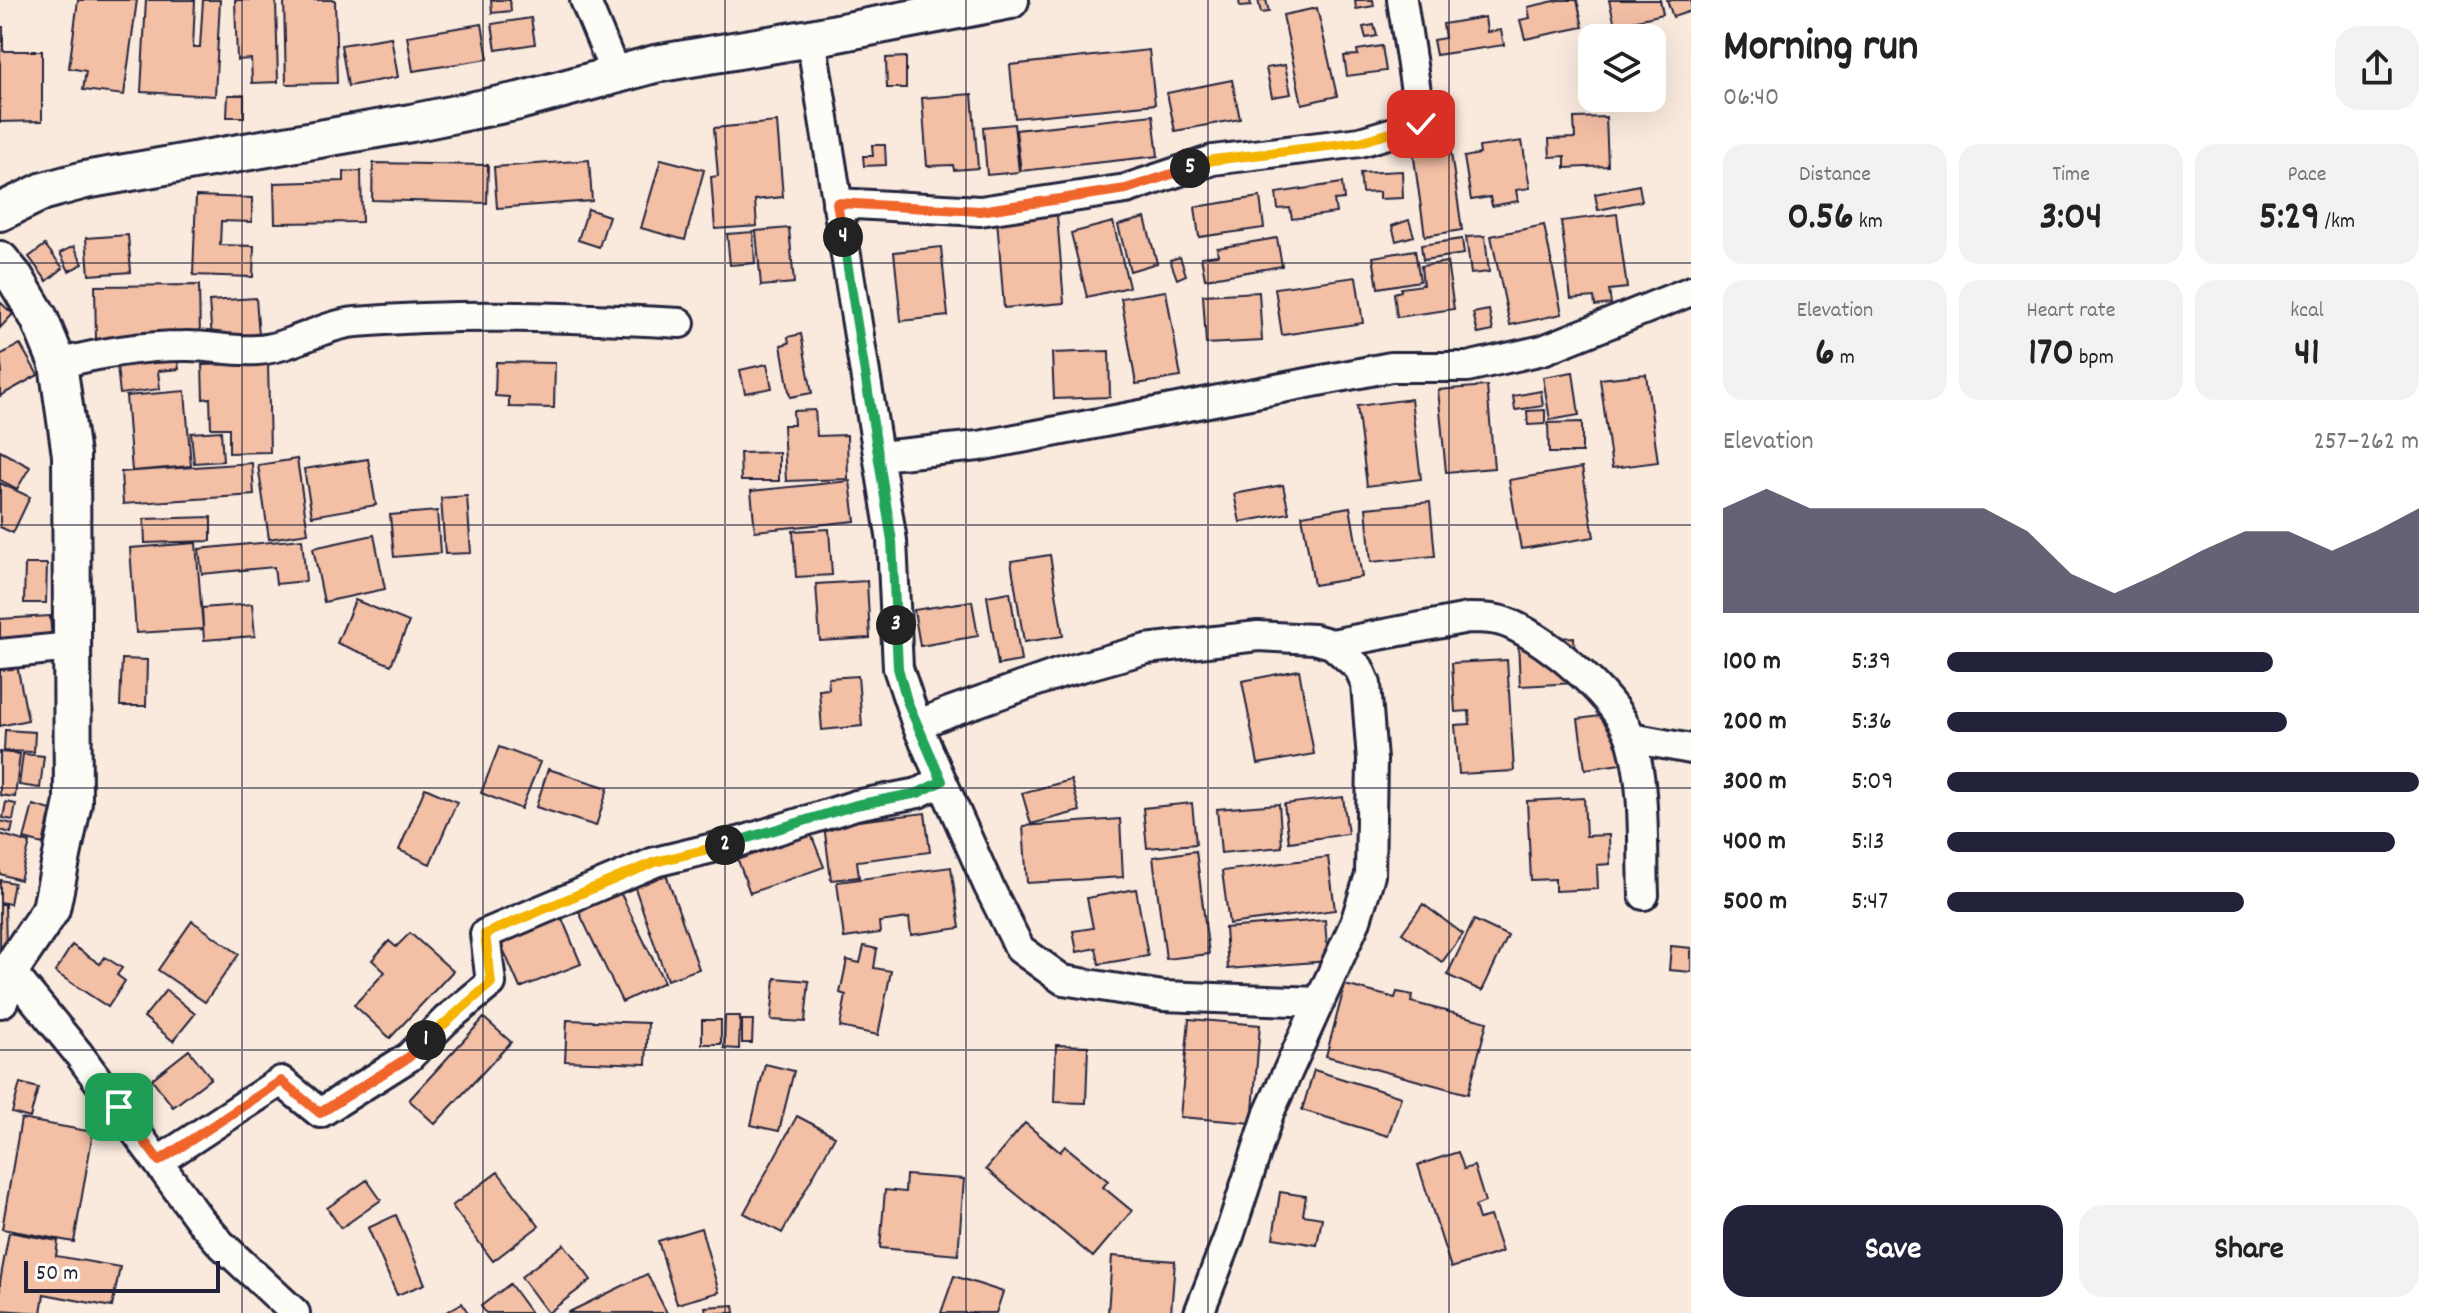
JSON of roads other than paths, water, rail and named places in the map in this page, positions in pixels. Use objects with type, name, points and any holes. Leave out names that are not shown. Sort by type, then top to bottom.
[{"type":"street","points":[[585,0],[616,75]]},
{"type":"street","points":[[837,203],[980,211],[1126,189],[1213,160],[1360,142],[1421,124],[1402,0]]},
{"type":"street","points":[[0,212],[44,191],[85,180],[427,120],[519,101],[655,64],[1002,1]]},
{"type":"street","points":[[811,38],[892,541],[898,668],[917,725],[1020,949],[1063,980],[1163,996],[1319,1002]]},
{"type":"street","points":[[0,260],[15,278],[39,318],[58,364],[71,455],[73,802],[51,909],[5,985],[78,1053],[200,1220],[221,1244],[295,1313]]},
{"type":"street","points":[[879,456],[979,446],[1391,367],[1467,367],[1543,350],[1691,291]]},
{"type":"street","points":[[58,364],[109,351],[139,349],[185,346],[256,351],[317,330],[353,322],[509,317],[680,323]]},
{"type":"street","points":[[1332,644],[1468,618],[1488,618],[1510,624],[1559,653],[1611,706],[1631,738],[1638,769],[1644,895]]},
{"type":"street","points":[[917,725],[1060,673],[1146,649],[1258,636],[1314,639],[1332,644],[1359,668],[1366,684],[1372,760],[1370,875],[1355,923],[1269,1113],[1229,1236],[1199,1313]]},
{"type":"street","points":[[0,654],[72,647]]},
{"type":"street","points":[[1631,738],[1691,749]]},
{"type":"street","points":[[159,1161],[281,1081],[320,1113],[409,1057],[491,983],[485,934],[655,862],[742,841],[856,805],[918,793],[942,781]]}]
